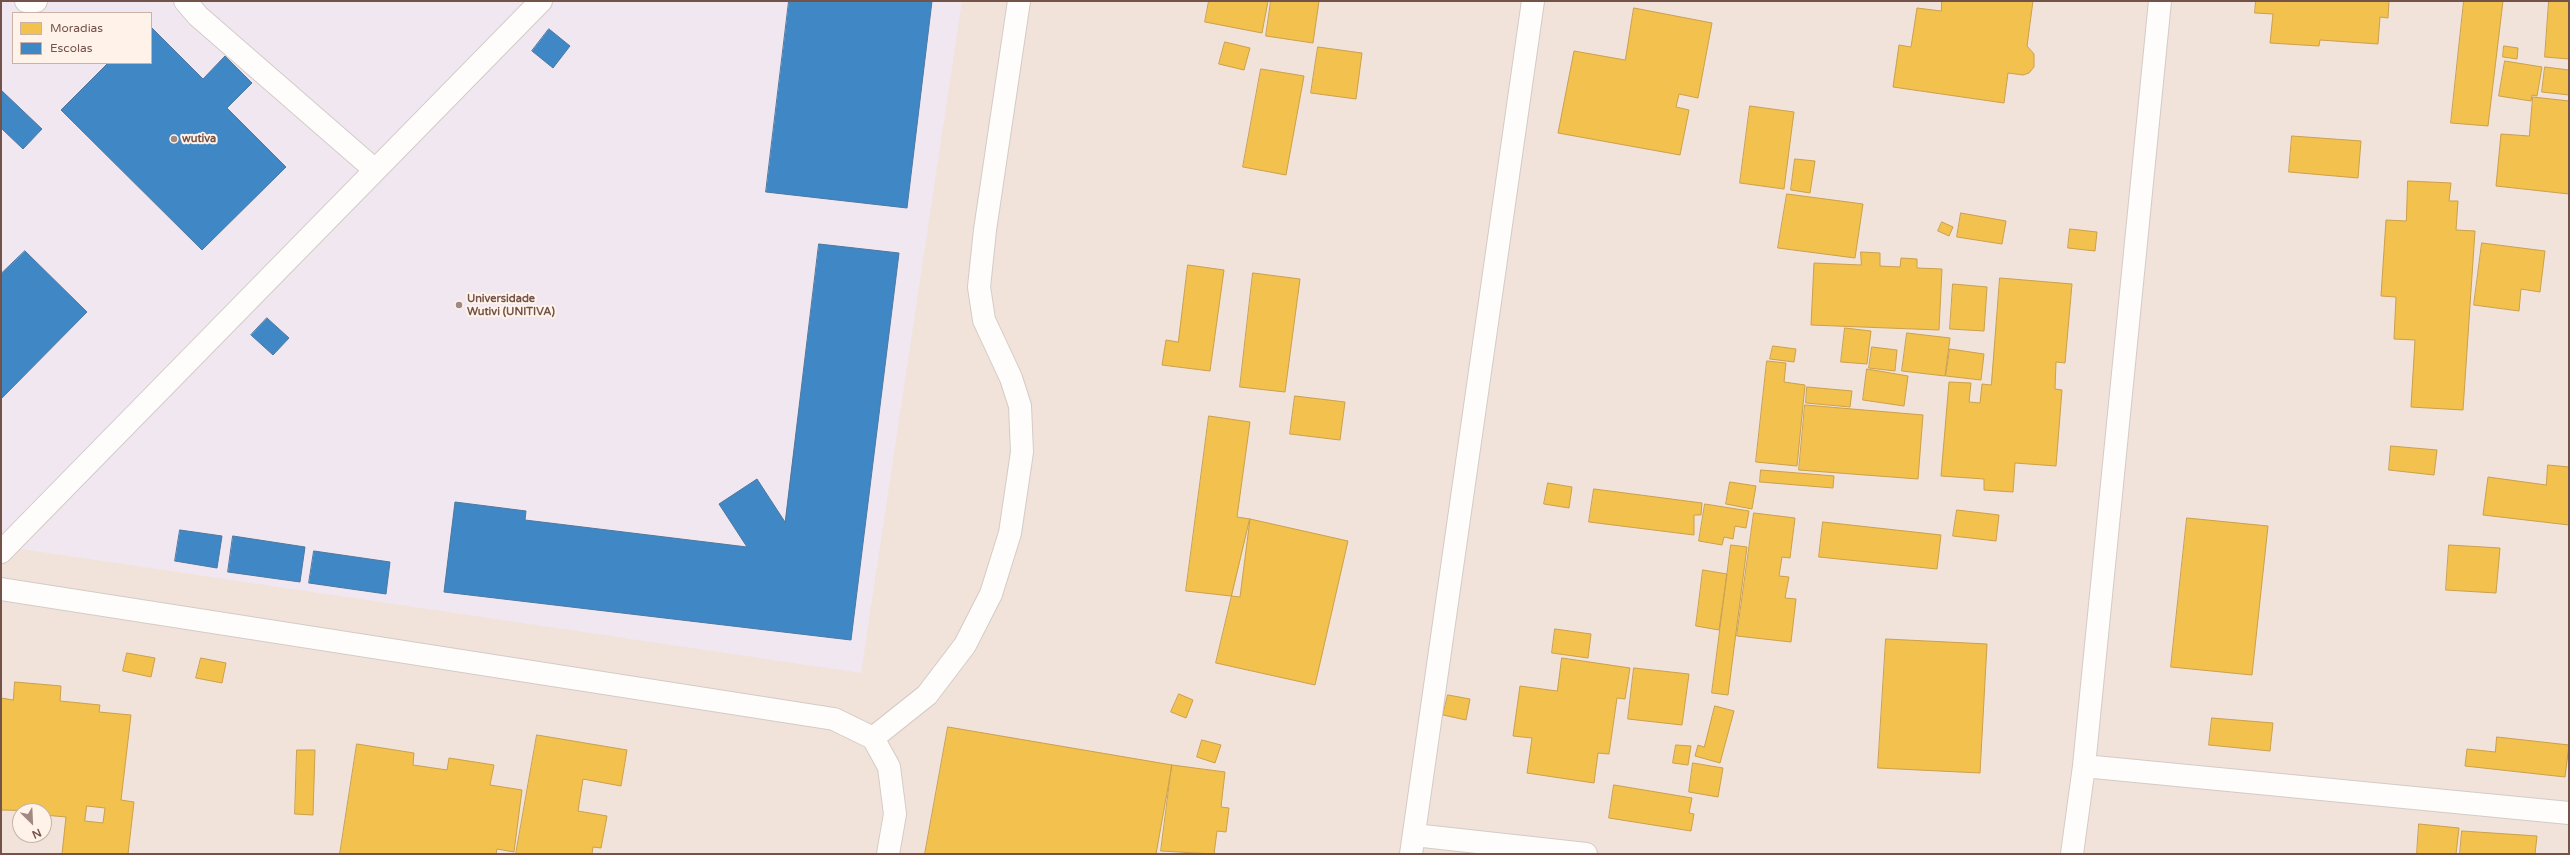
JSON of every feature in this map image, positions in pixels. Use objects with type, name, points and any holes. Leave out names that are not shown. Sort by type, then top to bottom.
[{"type":"street","points":[[26,1],[36,1]]},
{"type":"street","points":[[185,1],[198,16],[375,170]]},
{"type":"street","points":[[1,552],[541,1]]},
{"type":"street","points":[[873,738],[927,695],[965,645],[991,594],[1010,533],[1022,452],[1020,406],[1011,378],[984,320],[979,287],[985,230],[1019,1]]},
{"type":"street","points":[[1533,1],[1413,844],[1586,854]]},
{"type":"street","points":[[2072,854],[2084,766],[2160,1]]},
{"type":"street","points":[[1,589],[834,719],[873,738],[889,767],[895,814],[888,854]]},
{"type":"street","points":[[2084,766],[2569,813]]},
{"type":"shaded area","points":[[1,1],[2569,1],[2569,854],[1,854]]},
{"type":"shaded area","name":"Universidade Wutivi (UNITIVA)","points":[[1,1],[962,1],[861,673],[1,546]]},
{"type":"building: Moradias","points":[[1209,1],[1268,1],[1262,33],[1205,22]]},
{"type":"building: Moradias","points":[[1271,1],[1319,1],[1313,43],[1266,36]]},
{"type":"building: Moradias","points":[[1942,1],[2033,1],[2027,46],[2034,54],[2034,67],[2029,73],[2023,75],[2008,73],[2004,103],[1893,87],[1899,45],[1911,47],[1917,8],[1941,11]]},
{"type":"building: Moradias","points":[[2256,1],[2389,1],[2388,18],[2380,17],[2378,44],[2320,40],[2319,46],[2270,43],[2273,14],[2255,13]]},
{"type":"building: Moradias","points":[[2464,1],[2503,1],[2488,126],[2451,123]]},
{"type":"building: Moradias","points":[[2549,1],[2569,1],[2569,59],[2545,57]]},
{"type":"building: Moradias","points":[[1634,8],[1712,23],[1698,98],[1679,94],[1676,107],[1689,110],[1680,155],[1558,133],[1574,51],[1625,60]]},
{"type":"building: Moradias","points":[[1225,42],[1250,48],[1244,70],[1219,64]]},
{"type":"building: Moradias","points":[[2504,46],[2518,48],[2517,59],[2503,57]]},
{"type":"building: Moradias","points":[[1318,47],[1362,53],[1356,99],[1311,93]]},
{"type":"building: Moradias","points":[[2505,61],[2542,67],[2537,96],[2532,95],[2531,101],[2499,96]]},
{"type":"building: Moradias","points":[[2545,67],[2569,70],[2569,95],[2542,92]]},
{"type":"building: Moradias","points":[[1261,69],[1304,76],[1286,175],[1243,167]]},
{"type":"building: Moradias","points":[[2533,97],[2569,101],[2569,194],[2496,186],[2501,134],[2529,136]]},
{"type":"building: Moradias","points":[[1750,106],[1794,112],[1784,189],[1740,183]]},
{"type":"building: Moradias","points":[[2292,136],[2361,141],[2358,178],[2289,172]]},
{"type":"building: Moradias","points":[[1795,159],[1815,161],[1810,193],[1791,190]]},
{"type":"building: Moradias","points":[[2408,181],[2451,183],[2449,201],[2458,201],[2456,230],[2475,231],[2463,410],[2411,407],[2415,340],[2394,339],[2396,297],[2381,296],[2386,220],[2406,221]]},
{"type":"building: Moradias","points":[[1787,194],[1863,204],[1855,258],[1778,248]]},
{"type":"building: Moradias","points":[[1961,213],[2006,221],[2002,244],[1957,237]]},
{"type":"building: Moradias","points":[[1942,222],[1953,227],[1949,236],[1938,231]]},
{"type":"building: Moradias","points":[[2070,229],[2097,232],[2095,251],[2068,248]]},
{"type":"building: Moradias","points":[[2482,243],[2545,251],[2540,292],[2521,289],[2519,311],[2474,305]]},
{"type":"building: Moradias","points":[[1861,252],[1880,253],[1880,266],[1900,267],[1901,258],[1917,259],[1917,268],[1942,269],[1939,330],[1811,325],[1814,263],[1861,265]]},
{"type":"building: Moradias","points":[[1188,265],[1224,270],[1210,371],[1162,365],[1166,340],[1178,342]]},
{"type":"building: Moradias","points":[[1253,273],[1300,279],[1285,392],[1240,387]]},
{"type":"building: Moradias","points":[[2000,278],[2072,284],[2065,363],[2056,362],[2055,389],[2062,390],[2056,466],[2015,463],[2013,492],[1984,490],[1984,479],[1941,476],[1949,382],[1971,383],[1969,402],[1980,403],[1982,384],[1991,385]]},
{"type":"building: Moradias","points":[[1953,284],[1987,287],[1984,331],[1950,329]]},
{"type":"building: Moradias","points":[[1845,328],[1871,331],[1867,364],[1841,362]]},
{"type":"building: Moradias","points":[[1907,333],[1950,338],[1945,376],[1902,371]]},
{"type":"building: Moradias","points":[[1773,346],[1796,349],[1794,362],[1770,359]]},
{"type":"building: Moradias","points":[[1872,347],[1897,350],[1895,371],[1869,368]]},
{"type":"building: Moradias","points":[[1950,349],[1984,354],[1981,380],[1946,376]]},
{"type":"building: Moradias","points":[[1767,361],[1786,363],[1784,382],[1805,385],[1797,466],[1756,462]]},
{"type":"building: Moradias","points":[[1867,369],[1908,376],[1904,406],[1863,400]]},
{"type":"building: Moradias","points":[[1807,387],[1852,391],[1850,407],[1806,403]]},
{"type":"building: Moradias","points":[[1295,396],[1345,402],[1340,440],[1290,434]]},
{"type":"building: Moradias","points":[[1805,405],[1923,415],[1918,479],[1799,470]]},
{"type":"building: Moradias","points":[[1209,416],[1250,422],[1237,517],[1250,519],[1240,597],[1186,591]]},
{"type":"building: Moradias","points":[[2391,446],[2437,450],[2434,475],[2389,470]]},
{"type":"building: Moradias","points":[[2548,465],[2569,467],[2569,525],[2483,515],[2488,477],[2546,485]]},
{"type":"building: Moradias","points":[[1761,470],[1834,476],[1833,488],[1760,482]]},
{"type":"building: Moradias","points":[[1730,482],[1756,486],[1752,509],[1726,504]]},
{"type":"building: Moradias","points":[[1548,483],[1572,487],[1569,508],[1544,504]]},
{"type":"building: Moradias","points":[[1594,489],[1702,503],[1701,515],[1694,515],[1694,535],[1589,522]]},
{"type":"building: Moradias","points":[[1705,504],[1749,511],[1746,528],[1735,526],[1733,539],[1724,537],[1722,545],[1699,541]]},
{"type":"building: Moradias","points":[[1957,510],[1999,515],[1996,541],[1953,536]]},
{"type":"building: Moradias","points":[[1754,513],[1795,518],[1790,558],[1782,557],[1779,576],[1789,577],[1785,598],[1796,599],[1791,642],[1737,636]]},
{"type":"building: Moradias","points":[[2187,518],[2268,526],[2252,675],[2171,667]]},
{"type":"building: Moradias","points":[[1250,519],[1348,541],[1315,685],[1216,663]]},
{"type":"building: Moradias","points":[[1823,522],[1941,535],[1937,569],[1819,557]]},
{"type":"building: Moradias","points":[[1731,545],[1747,547],[1728,695],[1712,693]]},
{"type":"building: Moradias","points":[[2449,545],[2500,548],[2496,593],[2446,590]]},
{"type":"building: Moradias","points":[[1703,570],[1727,574],[1719,630],[1696,626]]},
{"type":"building: Moradias","points":[[1555,629],[1591,634],[1588,658],[1552,653]]},
{"type":"building: Moradias","points":[[1886,639],[1987,644],[1980,773],[1878,768]]},
{"type":"building: Moradias","points":[[127,653],[155,658],[151,677],[123,671]]},
{"type":"building: Moradias","points":[[201,658],[226,663],[222,683],[196,678]]},
{"type":"building: Moradias","points":[[1562,658],[1630,668],[1625,699],[1617,698],[1609,754],[1598,753],[1594,783],[1527,773],[1532,738],[1513,736],[1520,686],[1557,691]]},
{"type":"building: Moradias","points":[[1634,668],[1689,674],[1682,725],[1628,719]]},
{"type":"building: Moradias","points":[[15,682],[61,686],[60,701],[100,705],[99,712],[131,715],[121,800],[134,802],[128,854],[62,854],[66,817],[52,816],[52,803],[12,803],[12,810],[1,810],[1,698],[13,700]],"holes":[[[87,806],[105,808],[103,823],[85,821]]]},
{"type":"building: Moradias","points":[[1179,694],[1193,700],[1186,718],[1171,712]]},
{"type":"building: Moradias","points":[[1448,695],[1470,699],[1466,720],[1443,715]]},
{"type":"building: Moradias","points":[[1715,706],[1734,711],[1720,763],[1695,756],[1698,745],[1704,747]]},
{"type":"building: Moradias","points":[[2212,718],[2273,723],[2270,751],[2209,745]]},
{"type":"building: Moradias","points":[[948,727],[1172,765],[1156,854],[925,854]]},
{"type":"building: Moradias","points":[[537,735],[627,750],[621,786],[583,779],[578,811],[607,816],[601,848],[593,847],[592,854],[516,854]]},
{"type":"building: Moradias","points":[[2497,737],[2569,745],[2565,777],[2465,766],[2467,749],[2495,752]]},
{"type":"building: Moradias","points":[[1202,740],[1221,745],[1215,763],[1197,757]]},
{"type":"building: Moradias","points":[[357,744],[414,753],[413,765],[447,770],[449,758],[494,765],[490,785],[522,790],[514,852],[497,849],[496,854],[340,854]]},
{"type":"building: Moradias","points":[[1676,745],[1691,746],[1688,765],[1673,763]]},
{"type":"building: Moradias","points":[[297,750],[315,750],[313,815],[295,814]]},
{"type":"building: Moradias","points":[[1693,763],[1723,768],[1718,797],[1689,792]]},
{"type":"building: Moradias","points":[[1172,765],[1225,772],[1221,807],[1229,808],[1226,832],[1217,831],[1214,854],[1161,851]]},
{"type":"building: Moradias","points":[[1614,785],[1692,798],[1689,813],[1694,814],[1691,831],[1609,818]]},
{"type":"building: Moradias","points":[[2419,824],[2459,828],[2456,854],[2417,854]]},
{"type":"building: Moradias","points":[[2462,831],[2537,836],[2535,854],[2460,854]]},
{"type":"building: Escolas","points":[[789,1],[932,1],[907,208],[766,192]]},
{"type":"building: Escolas","name":"wutiva","points":[[152,28],[203,79],[225,56],[252,83],[227,108],[286,167],[202,250],[61,110],[107,64],[152,64]]},
{"type":"building: Escolas","points":[[549,29],[570,46],[553,68],[532,51]]},
{"type":"building: Escolas","points":[[1,90],[42,129],[23,149],[1,128]]},
{"type":"building: Escolas","points":[[819,244],[899,253],[851,640],[444,592],[455,502],[526,511],[525,520],[747,547],[719,504],[757,479],[785,522]]},
{"type":"building: Escolas","points":[[25,251],[87,312],[1,399],[1,274]]},
{"type":"building: Escolas","points":[[267,318],[289,338],[273,355],[251,335]]},
{"type":"building: Escolas","points":[[180,530],[222,536],[217,568],[175,561]]},
{"type":"building: Escolas","points":[[233,536],[305,547],[300,582],[228,572]]},
{"type":"building: Escolas","points":[[314,551],[390,562],[386,594],[309,583]]},
{"type":"place","name":"wutiva","points":[[174,139]]},
{"type":"place","name":"Universidade Wutivi (UNITIVA)","points":[[459,305]]}]
